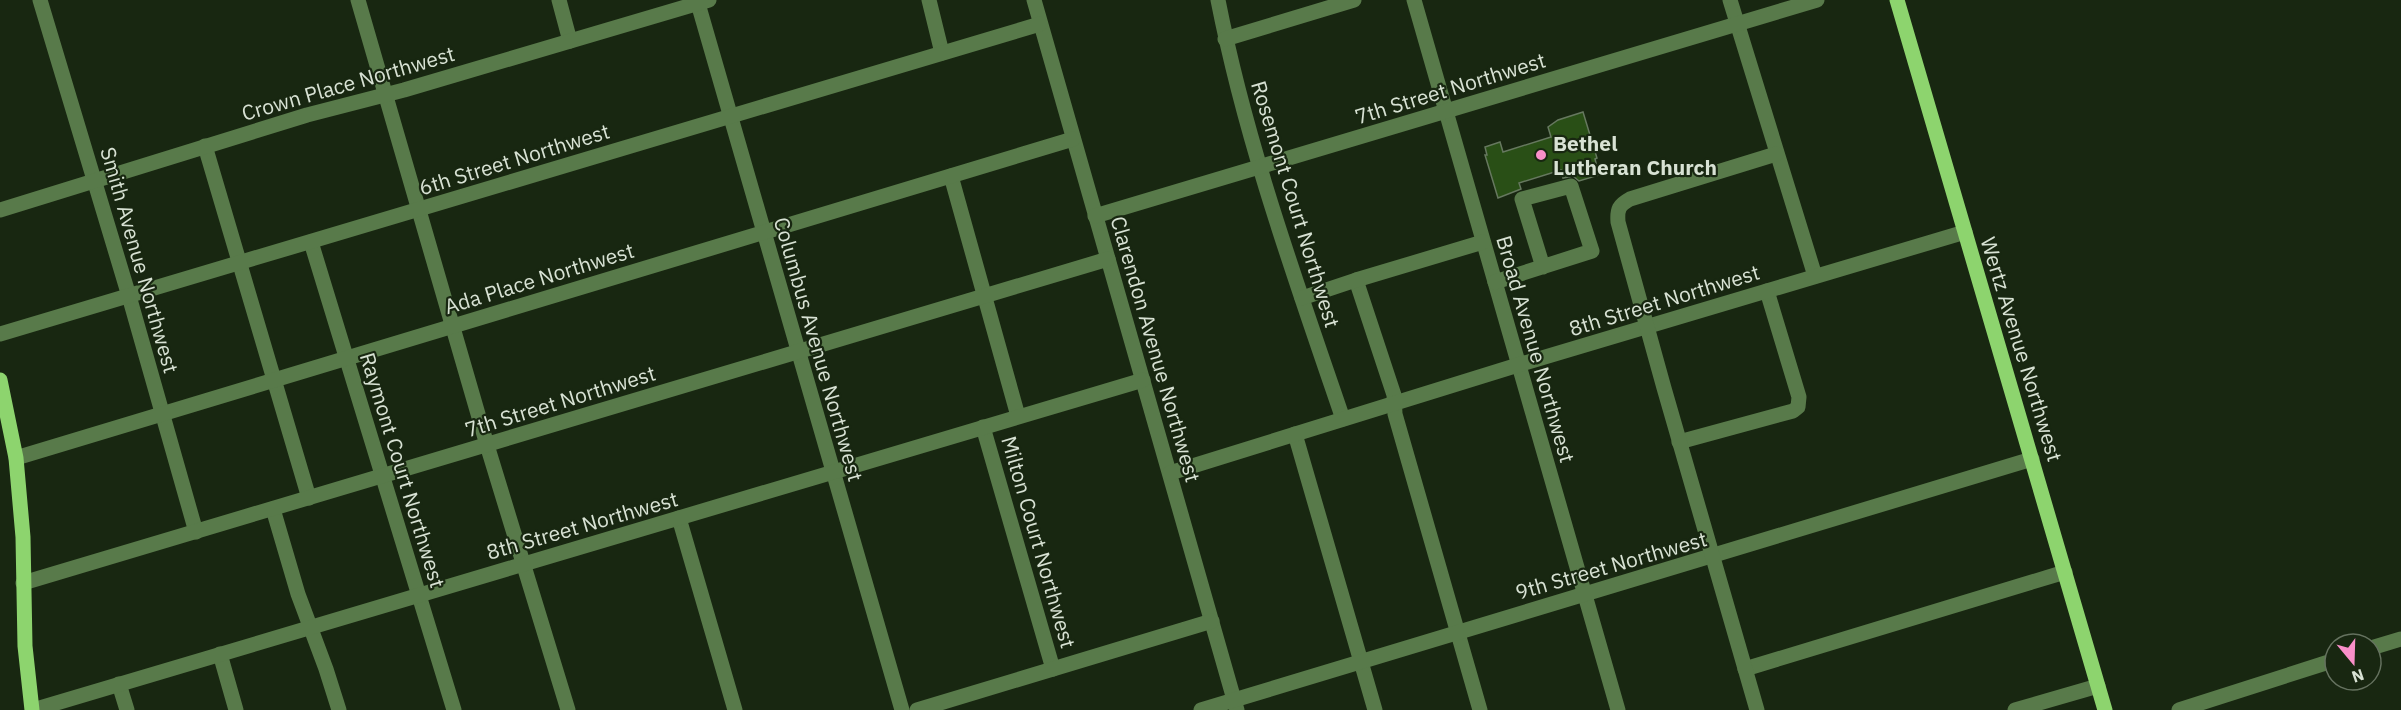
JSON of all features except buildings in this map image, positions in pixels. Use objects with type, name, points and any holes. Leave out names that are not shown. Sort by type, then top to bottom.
[{"type":"main road","name":"Wertz Avenue Northwest","points":[[1897,0],[2105,710]]},
{"type":"main road","points":[[0,380],[16,459],[23,537],[25,646],[32,710]]},
{"type":"street","name":"Smith Avenue Northwest","points":[[40,0],[95,180],[196,532]]},
{"type":"street","points":[[358,0],[487,445],[568,710]]},
{"type":"street","points":[[559,0],[570,41]]},
{"type":"street","points":[[929,0],[942,53]]},
{"type":"street","name":"Clarendon Avenue Northwest","points":[[1034,0],[1236,705]]},
{"type":"street","name":"Rosemont Court Northwest","points":[[1218,0],[1231,68],[1259,166],[1343,419]]},
{"type":"street","points":[[1225,39],[1354,0]]},
{"type":"street","name":"Broad Avenue Northwest","points":[[1414,0],[1618,710]]},
{"type":"street","points":[[1730,0],[1815,276]]},
{"type":"street","name":"7th Street Northwest","points":[[1095,216],[1817,0]]},
{"type":"street","name":"Crown Place Northwest","points":[[0,210],[205,146],[701,1]]},
{"type":"street","name":"Columbus Avenue Northwest","points":[[701,1],[729,117],[800,352],[902,710]]},
{"type":"street","name":"6th Street Northwest","points":[[0,334],[1040,24]]},
{"type":"street","name":"Ada Place Northwest","points":[[16,459],[1073,139]]},
{"type":"street","points":[[205,146],[309,498]]},
{"type":"street","points":[[1757,710],[1618,222],[1619,207],[1630,200],[1776,154]]},
{"type":"street","name":"Milton Court Northwest","points":[[951,176],[1017,416]]},
{"type":"street","points":[[1495,282],[1544,267],[1592,250],[1570,186],[1522,199],[1544,267]]},
{"type":"street","name":"8th Street Northwest","points":[[1170,473],[1518,365],[1965,232]]},
{"type":"street","name":"Raymont Court Northwest","points":[[311,242],[454,710]]},
{"type":"street","points":[[1302,298],[1483,242]]},
{"type":"street","name":"7th Street Northwest","points":[[23,583],[1108,259]]},
{"type":"street","points":[[1356,280],[1394,395],[1398,425],[1480,710]]},
{"type":"street","points":[[1679,442],[1792,411],[1798,407],[1799,398],[1767,291]]},
{"type":"street","name":"8th Street Northwest","points":[[32,710],[1143,380]]},
{"type":"street","name":"Milton Court Northwest","points":[[983,427],[1053,669]]},
{"type":"street","points":[[1295,434],[1375,710]]},
{"type":"street","name":"9th Street Northwest","points":[[1201,710],[1236,705],[1361,660],[1712,557],[2032,459]]},
{"type":"street","points":[[273,509],[339,710]]},
{"type":"street","points":[[679,518],[735,710]]},
{"type":"street","points":[[1745,669],[2065,572]]},
{"type":"street","points":[[917,710],[1212,621]]},
{"type":"street","points":[[2383,644],[2401,639]]},
{"type":"street","points":[[220,654],[236,710]]},
{"type":"street","points":[[2179,710],[2323,664]]},
{"type":"street","points":[[119,684],[127,710]]},
{"type":"street","points":[[2015,710],[2097,686]]},
{"type":"place","name":"Bethel Lutheran Church","points":[[1541,155]]}]
